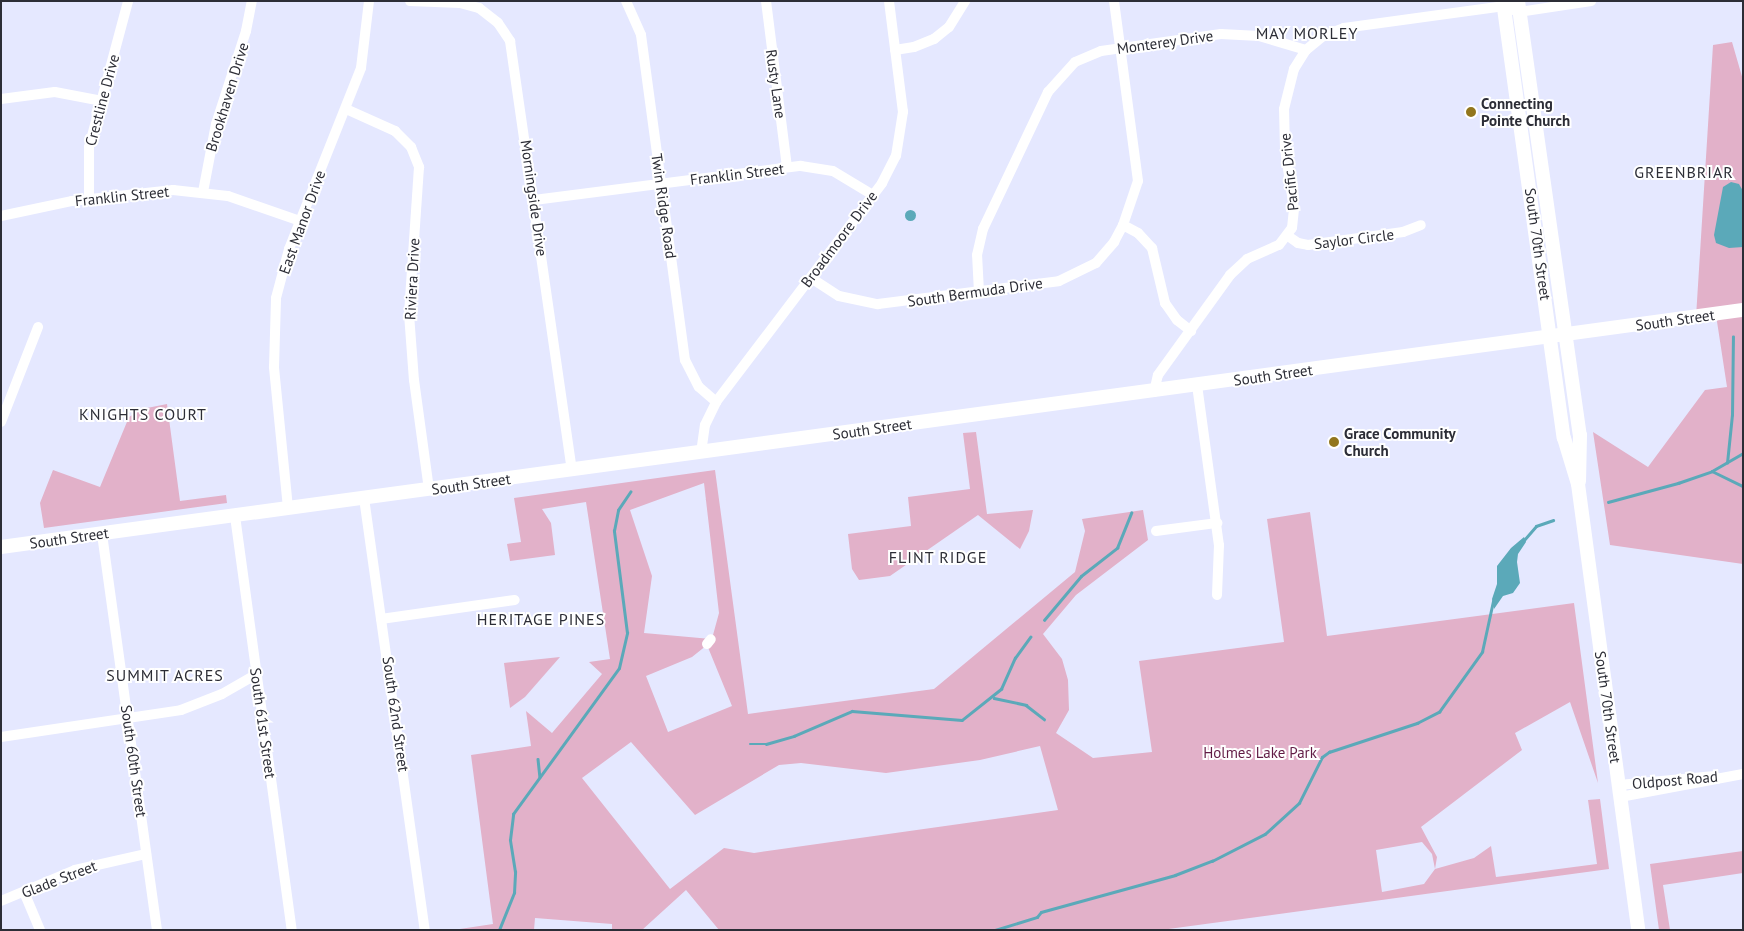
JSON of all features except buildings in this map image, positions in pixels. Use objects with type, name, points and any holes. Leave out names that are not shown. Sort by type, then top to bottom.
[{"type":"main road","name":"South 70th Street","points":[[1511,4],[1567,335],[1580,435],[1578,484]]},
{"type":"main road","name":"South 70th Street","points":[[1511,4],[1564,438],[1578,484],[1638,930]]},
{"type":"main road","name":"South Street","points":[[1,547],[1552,338],[1743,310]]},
{"type":"street","name":"Crestline Drive","points":[[89,199],[86,163],[128,1]]},
{"type":"street","name":"Brookhaven Drive","points":[[204,192],[216,124],[246,31],[252,1]]},
{"type":"street","name":"East Manor Drive","points":[[288,508],[274,367],[274,321],[281,273],[346,109],[366,46],[369,1]]},
{"type":"street","name":"Morningside Drive","points":[[410,1],[471,5],[490,15],[505,32],[513,52],[572,470]]},
{"type":"street","name":"Twin Ridge Road","points":[[626,1],[641,35],[685,360],[695,382],[716,402]]},
{"type":"street","name":"Rusty Lane","points":[[766,1],[787,167]]},
{"type":"street","name":"Broadmoore Drive","points":[[701,453],[705,424],[716,402],[890,172],[901,140],[903,112],[889,1]]},
{"type":"street","points":[[895,50],[914,47],[934,39],[949,27],[965,1]]},
{"type":"street","name":"South Bermuda Drive","points":[[811,278],[838,296],[867,304],[979,292],[1074,276],[1106,253],[1123,225],[1136,194],[1138,168],[1114,1]]},
{"type":"street","points":[[1306,50],[1323,36],[1344,28],[1511,4],[1591,1]]},
{"type":"street","name":"Monterey Drive","points":[[979,292],[977,255],[983,229],[1048,92],[1075,62],[1101,51],[1240,33],[1274,40],[1306,50]]},
{"type":"street","name":"Pacific Drive","points":[[1288,236],[1294,209],[1285,149],[1284,109],[1294,69],[1306,50]]},
{"type":"street","points":[[1,99],[55,92],[102,101]]},
{"type":"street","name":"Riviera Drive","points":[[346,109],[396,131],[411,147],[419,167],[409,314],[414,380],[428,489]]},
{"type":"street","name":"Franklin Street","points":[[534,200],[787,167],[833,171],[873,195]]},
{"type":"street","name":"Franklin Street","points":[[1,216],[89,199],[148,192],[204,192],[249,202],[300,221]]},
{"type":"street","points":[[1123,225],[1138,233],[1152,248],[1165,303],[1177,320],[1191,330]]},
{"type":"street","name":"Saylor Circle","points":[[1288,236],[1298,243],[1308,245],[1403,232],[1421,225]]},
{"type":"street","points":[[1154,392],[1158,375],[1237,266],[1276,247],[1288,236]]},
{"type":"street","points":[[1,422],[38,327]]},
{"type":"street","points":[[1197,385],[1217,523],[1219,566],[1216,595]]},
{"type":"street","name":"South 62nd Street","points":[[364,498],[425,930]]},
{"type":"street","name":"South 61st Street","points":[[235,516],[292,930]]},
{"type":"street","points":[[1156,531],[1217,523]]},
{"type":"street","name":"South 60th Street","points":[[102,534],[157,930]]},
{"type":"street","points":[[381,619],[515,600]]},
{"type":"street","points":[[1,737],[128,720],[202,703],[257,674]]},
{"type":"street","name":"Oldpost Road","points":[[1619,791],[1672,778],[1743,774]]},
{"type":"street","name":"Glade Street","points":[[1,901],[91,865],[146,854]]},
{"type":"street","points":[[24,892],[40,930]]},
{"type":"green space","points":[[1732,42],[1743,80],[1743,564],[1610,545],[1593,432],[1648,467],[1705,390],[1727,387],[1716,315],[1696,317],[1713,45]]},
{"type":"green space","points":[[167,404],[180,501],[226,495],[227,503],[44,528],[40,503],[53,470],[100,487],[129,417],[142,409]]},
{"type":"green space","points":[[976,432],[987,514],[1033,510],[1029,531],[1020,549],[978,515],[890,576],[859,580],[852,569],[848,534],[911,526],[908,497],[970,489],[963,433]]},
{"type":"green space","name":"Holmes Lake Park","points":[[715,470],[748,714],[934,689],[1075,572],[1085,531],[1082,519],[1143,510],[1148,540],[1076,595],[1043,634],[1062,659],[1068,680],[1069,710],[1056,733],[1093,758],[1152,752],[1139,661],[1284,642],[1267,519],[1310,512],[1327,636],[1574,603],[1598,783],[1570,702],[1515,733],[1522,750],[1421,827],[1437,857],[1435,869],[1474,858],[1491,846],[1496,877],[1597,864],[1588,800],[1600,799],[1609,869],[1161,930],[719,930],[686,890],[642,930],[612,930],[612,924],[535,918],[534,930],[453,930],[493,924],[471,755],[531,746],[526,711],[552,733],[602,674],[589,662],[610,659],[586,502],[542,509],[551,523],[555,555],[510,561],[507,544],[521,542],[514,498]],"holes":[[[704,483],[719,613],[711,639],[644,633],[652,576],[630,510]],[[707,645],[732,706],[668,732],[646,676],[692,657]],[[631,742],[695,815],[779,765],[801,763],[886,773],[980,760],[1040,746],[1058,810],[754,853],[724,848],[670,889],[582,778]],[[1422,842],[1432,854],[1435,869],[1424,884],[1382,892],[1376,850]]]},
{"type":"green space","points":[[560,657],[525,697],[510,708],[504,663]]},
{"type":"green space","points":[[1743,851],[1743,873],[1663,885],[1670,930],[1659,930],[1650,864]]},
{"type":"water","points":[[1731,182],[1739,184],[1743,191],[1743,247],[1729,248],[1716,243],[1714,235],[1723,187]]},
{"type":"water","points":[[910,209],[916,215],[910,221],[904,215]]},
{"type":"water","points":[[1524,537],[1526,542],[1518,554],[1517,562],[1520,583],[1513,593],[1503,596],[1494,609],[1492,599],[1497,584],[1497,566],[1511,548]]},
{"type":"waterway","points":[[1727,463],[1732,415],[1733,337]]},
{"type":"waterway","points":[[1608,502],[1678,483],[1712,471],[1743,453]]},
{"type":"waterway","points":[[1712,471],[1743,486]]},
{"type":"waterway","points":[[499,930],[514,893],[515,872],[510,840],[513,814],[619,668],[627,633],[614,531],[618,510],[630,492]]},
{"type":"waterway","points":[[1044,620],[1081,576],[1117,548],[1131,513]]},
{"type":"waterway","points":[[1524,540],[1536,526],[1553,520]]},
{"type":"waterway","points":[[995,930],[1037,917],[1041,912],[1175,875],[1212,861],[1265,834],[1299,803],[1322,757],[1329,752],[1417,723],[1439,712],[1482,652],[1493,601]]},
{"type":"waterway","points":[[750,744],[766,744],[794,736],[852,711],[962,720],[1001,689],[1015,658],[1030,637]]},
{"type":"waterway","points":[[994,698],[1026,705],[1044,719]]},
{"type":"waterway","points":[[538,759],[540,777]]},
{"type":"place","name":"Connecting Pointe Church","points":[[1471,112]]},
{"type":"place","name":"Grace Community Church","points":[[1334,442]]},
{"type":"district","name":"MAY MORLEY","points":[[1307,33]]},
{"type":"district","name":"GREENBRIAR","points":[[1684,172]]},
{"type":"district","name":"KNIGHTS COURT","points":[[143,414]]},
{"type":"district","name":"FLINT RIDGE","points":[[938,557]]},
{"type":"district","name":"HERITAGE PINES","points":[[541,619]]},
{"type":"district","name":"SUMMIT ACRES","points":[[165,675]]}]
